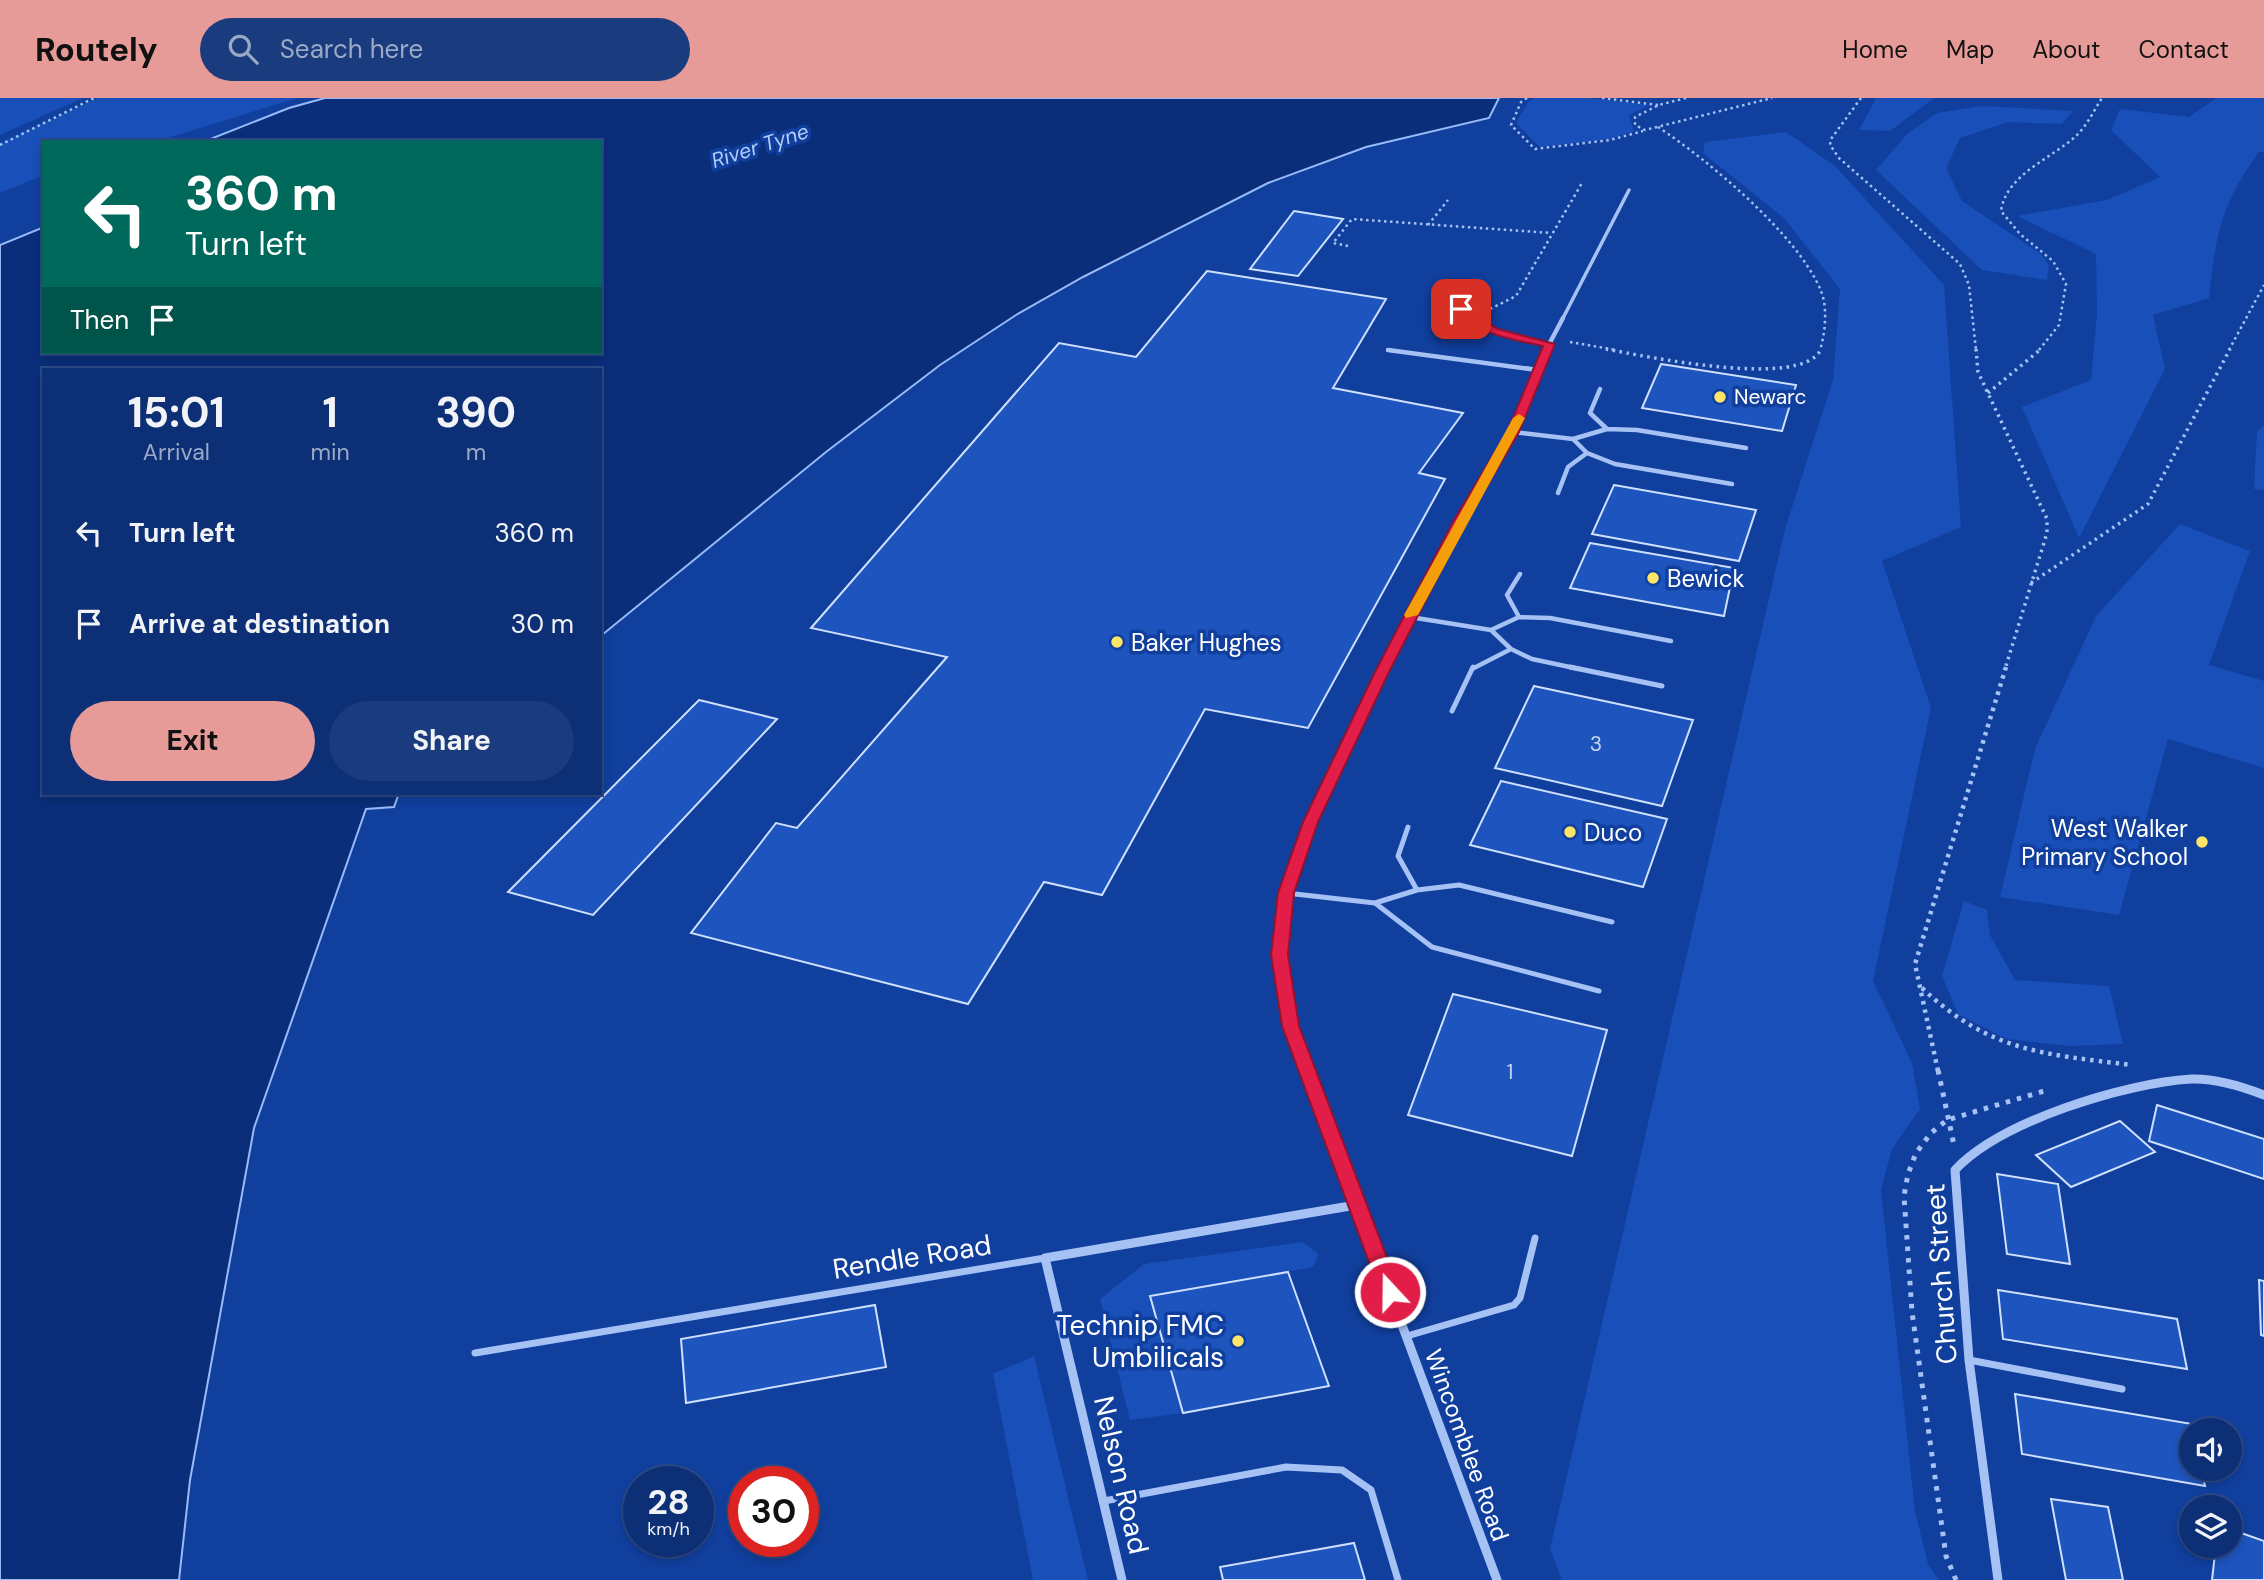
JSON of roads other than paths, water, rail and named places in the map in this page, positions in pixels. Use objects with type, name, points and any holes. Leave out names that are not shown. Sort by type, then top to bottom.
[{"type":"street","name":"Wincomblee Road","points":[[1497,1580],[1291,1026],[1279,955],[1286,893],[1310,822],[1460,520],[1513,432],[1550,342],[1563,318]]},
{"type":"street","name":"Church Street","points":[[1998,1580],[1969,1360],[1954,1186],[1955,1170],[1962,1157],[1997,1136],[2127,1089],[2157,1082],[2194,1079],[2222,1082],[2264,1095]]},
{"type":"street","name":"Rendle Road","points":[[1045,1258],[1356,1205]]},
{"type":"street","name":"Nelson Road","points":[[1045,1258],[1122,1580]]},
{"type":"lane","points":[[1563,318],[1629,190]]},
{"type":"lane","points":[[1459,296],[1465,313],[1494,331],[1550,342]]},
{"type":"lane","points":[[1388,350],[1538,370]]},
{"type":"lane","points":[[1600,389],[1590,413],[1607,429]]},
{"type":"lane","points":[[1513,432],[1573,439],[1607,429],[1637,430],[1746,448]]},
{"type":"lane","points":[[1573,439],[1587,453],[1615,464],[1732,484]]},
{"type":"lane","points":[[1558,493],[1568,467],[1587,453]]},
{"type":"lane","points":[[1519,617],[1507,595],[1520,574]]},
{"type":"lane","points":[[1410,617],[1491,630],[1519,617],[1550,618],[1671,641]]},
{"type":"lane","points":[[1491,630],[1511,649],[1532,659],[1662,686]]},
{"type":"lane","points":[[1452,711],[1473,667],[1511,649]]},
{"type":"lane","points":[[1408,827],[1398,856],[1416,890]]},
{"type":"lane","points":[[1286,893],[1375,903],[1416,890],[1459,885],[1612,922]]},
{"type":"lane","points":[[1375,903],[1432,947],[1599,991]]},
{"type":"lane","points":[[1406,1336],[1514,1305],[1520,1298],[1535,1238]]},
{"type":"lane","name":"Rendle Road","points":[[475,1353],[1045,1258]]},
{"type":"lane","points":[[1969,1360],[2122,1389]]},
{"type":"lane","points":[[1104,1501],[1286,1467],[1342,1470],[1371,1490],[1398,1580]]},
{"type":"water","name":"River Tyne","points":[[325,98],[1499,98],[1489,118],[1366,147],[1268,183],[1083,277],[1016,315],[940,365],[826,452],[602,635],[602,368],[42,368],[42,795],[398,795],[394,807],[366,809],[254,1128],[190,1480],[179,1580],[0,1580],[0,245],[42,228],[42,354],[602,354],[602,140],[208,140],[289,108]]},
{"type":"place","name":"Newarc","points":[[1720,397]]},
{"type":"place","name":"Bewick","points":[[1653,578]]},
{"type":"place","name":"Baker Hughes","points":[[1117,642]]},
{"type":"place","name":"Duco","points":[[1570,832]]},
{"type":"place","name":"West Walker Primary School","points":[[2202,842]]},
{"type":"place","name":"Technip FMC Umbilicals","points":[[1238,1341]]}]
